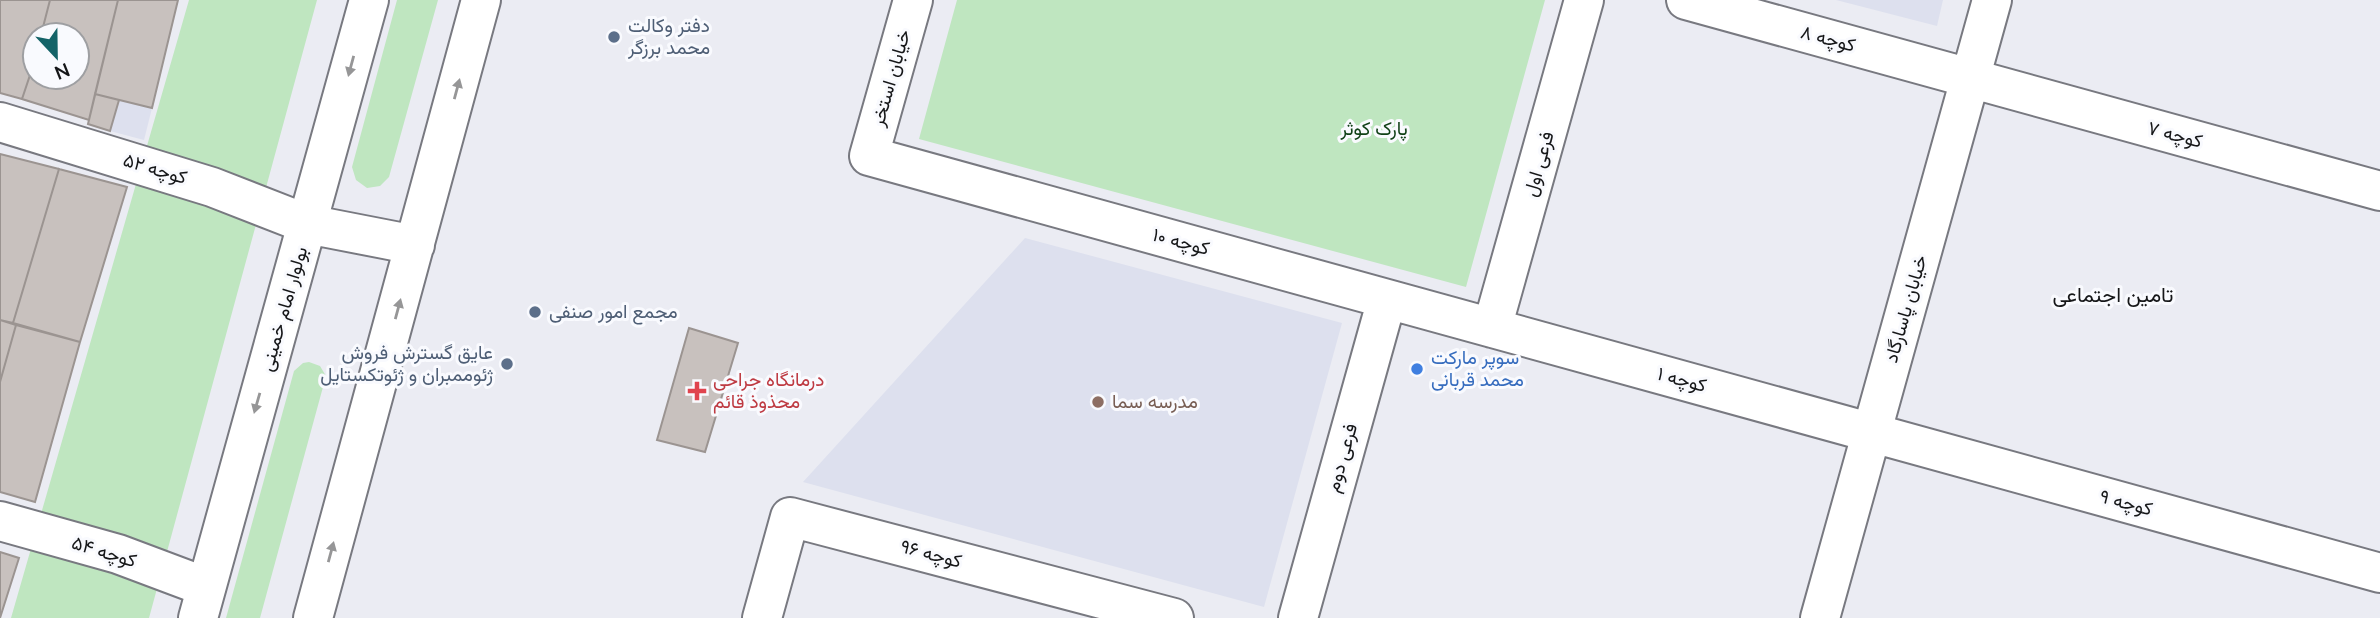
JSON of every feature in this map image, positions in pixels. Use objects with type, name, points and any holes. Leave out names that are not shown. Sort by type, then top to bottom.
[{"type":"street","name":"بولوار امام خمینی","points":[[202,603],[369,0]]},
{"type":"street","points":[[313,618],[481,0]]},
{"type":"street","name":"خیابان استخر","points":[[869,156],[913,0]]},
{"type":"street","name":"فرعی اول","points":[[1492,328],[1584,0]]},
{"type":"street","name":"کوچه ۸","points":[[1686,0],[1970,78]]},
{"type":"street","name":"خیابان پاسارگاد","points":[[1820,618],[1992,0]]},
{"type":"street","name":"کوچه ۷","points":[[1970,78],[2380,191]]},
{"type":"street","name":"کوچه ۵۲","points":[[0,122],[212,187],[307,224],[415,246]]},
{"type":"street","name":"کوچه ۱۰","points":[[869,156],[1492,328]]},
{"type":"street","name":"فرعی دوم","points":[[1297,618],[1387,299]]},
{"type":"street","name":"کوچه ۱","points":[[1492,328],[1871,432]]},
{"type":"street","name":"کوچه ۹","points":[[1871,432],[2380,573]]},
{"type":"street","name":"کوچه ۹۶","points":[[762,618],[790,517],[1174,618]]},
{"type":"street","name":"کوچه ۵۴","points":[[0,521],[118,554],[202,603]]},
{"type":"shaded area","points":[[1836,0],[1943,0],[1937,26]]},
{"type":"shaded area","points":[[119,100],[152,108],[144,140],[110,131]]},
{"type":"shaded area","name":"مدرسه سما","points":[[1025,238],[1342,323],[1264,607],[803,482]]},
{"type":"green space","points":[[189,0],[317,0],[149,618],[11,618]]},
{"type":"green space","points":[[397,0],[438,0],[389,177],[380,186],[367,188],[356,180],[352,167]]},
{"type":"green space","name":"پارک کوثر","points":[[957,0],[1545,0],[1466,287],[919,139]]},
{"type":"green space","points":[[303,363],[320,366],[326,376],[260,618],[226,618],[294,371]]},
{"type":"building","points":[[0,0],[50,0],[45,21],[21,21],[21,91],[25,91],[22,99],[0,93]]},
{"type":"building","points":[[50,0],[118,0],[89,120],[22,99],[25,91],[91,91],[91,21],[45,21]]},
{"type":"building","points":[[118,0],[178,0],[152,108],[95,94]]},
{"type":"building","points":[[95,94],[119,100],[110,131],[88,124]]},
{"type":"building","points":[[0,154],[59,169],[13,323],[0,320]]},
{"type":"building","points":[[59,169],[127,187],[80,342],[13,323]]},
{"type":"building","points":[[0,320],[16,325],[0,382]]},
{"type":"building","points":[[16,325],[80,342],[35,502],[0,492],[0,382]]},
{"type":"building","name":"درمانگاه جراحی محذوذ قائم","points":[[689,328],[738,343],[705,452],[657,440]]},
{"type":"building","points":[[0,552],[19,558],[0,618]]},
{"type":"place","name":"دفتر وکالت محمد برزگر","points":[[614,37]]},
{"type":"place","name":"مجمع امور صنفی","points":[[535,312]]},
{"type":"place","name":"عایق گسترش فروش ژئوممبران و ژئوتکستایل","points":[[507,364]]},
{"type":"place","name":"سوپر مارکت محمد قربانی","points":[[1417,369]]},
{"type":"place","name":"درمانگاه جراحی محذوذ قائم","points":[[697,391]]},
{"type":"place","name":"مدرسه سما","points":[[1098,402]]},
{"type":"district","name":"تامین اجتماعی","points":[[2113,295]]}]
